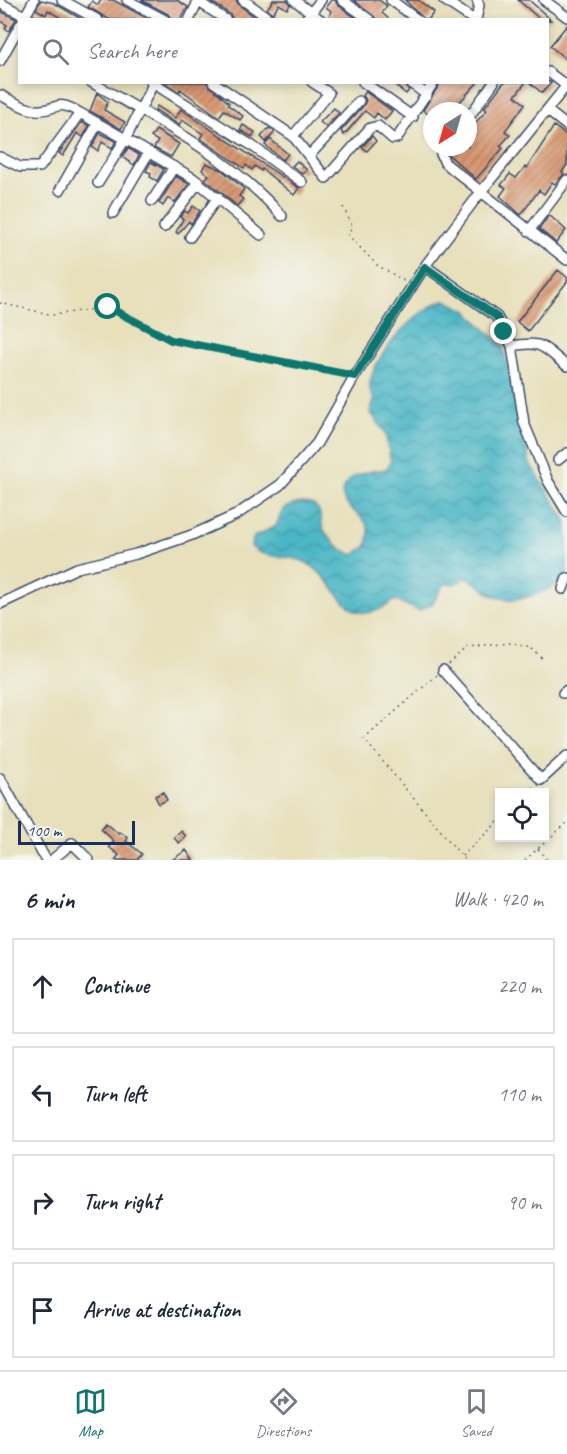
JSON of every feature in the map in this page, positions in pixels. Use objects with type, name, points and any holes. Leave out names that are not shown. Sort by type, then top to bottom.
[{"type":"street","points":[[0,3],[26,18],[34,0]]},
{"type":"street","points":[[62,0],[94,18]]},
{"type":"street","points":[[127,0],[161,18]]},
{"type":"street","points":[[190,18],[198,0],[223,18]]},
{"type":"street","points":[[243,0],[268,18]]},
{"type":"street","points":[[294,0],[308,16],[321,0]]},
{"type":"street","points":[[342,0],[367,18]]},
{"type":"street","points":[[391,0],[415,18]]},
{"type":"street","points":[[444,0],[472,18]]},
{"type":"street","points":[[476,18],[479,5],[477,0]]},
{"type":"street","points":[[544,0],[567,17]]},
{"type":"street","points":[[0,61],[18,29]]},
{"type":"street","points":[[0,603],[77,568],[136,554],[192,535],[236,515],[280,485],[317,443],[355,376],[425,267],[480,193],[567,86],[549,73]]},
{"type":"street","points":[[95,84],[223,163],[265,196],[282,216]]},
{"type":"street","points":[[98,183],[126,138],[152,84]]},
{"type":"street","points":[[155,84],[251,145],[302,182]]},
{"type":"street","points":[[216,84],[293,135],[326,178],[370,128],[378,126],[393,139],[413,117],[433,84]]},
{"type":"street","points":[[293,135],[329,93],[315,84]]},
{"type":"street","points":[[366,84],[413,117]]},
{"type":"street","points":[[412,84],[427,95]]},
{"type":"street","points":[[477,106],[493,84]]},
{"type":"street","points":[[0,95],[34,110],[59,104],[67,105],[199,182],[261,235]]},
{"type":"street","points":[[310,155],[358,101]]},
{"type":"street","points":[[548,111],[567,126]]},
{"type":"street","points":[[0,157],[20,167],[40,166],[80,113]]},
{"type":"street","points":[[60,190],[98,123]]},
{"type":"street","points":[[113,213],[149,152]]},
{"type":"street","points":[[442,156],[445,163],[480,193],[567,260]]},
{"type":"street","points":[[152,201],[174,167]]},
{"type":"street","points":[[164,227],[199,182]]},
{"type":"street","points":[[529,231],[565,186]]},
{"type":"street","points":[[190,237],[218,197]]},
{"type":"street","points":[[425,267],[497,317],[512,346],[524,423],[548,481],[567,512]]},
{"type":"street","points":[[512,346],[539,343],[551,350],[567,366]]},
{"type":"street","points":[[558,460],[567,453]]},
{"type":"street","points":[[563,588],[567,578]]},
{"type":"street","points":[[443,670],[541,780],[567,756]]},
{"type":"street","points":[[0,778],[46,860]]},
{"type":"street","points":[[52,860],[72,843],[89,860]]},
{"type":"path","points":[[343,207],[352,226],[348,236],[386,272],[413,286]]},
{"type":"path","points":[[0,303],[53,315],[108,307],[171,340],[355,376]]},
{"type":"path","points":[[465,860],[364,739],[468,648],[510,644],[531,648],[544,660]]},
{"type":"path","points":[[525,860],[567,823]]},
{"type":"path","points":[[462,856],[495,825]]},
{"type":"path","points":[[538,849],[547,860]]},
{"type":"water","points":[[445,300],[466,310],[503,347],[530,464],[567,522],[567,577],[551,588],[531,596],[511,599],[492,595],[465,578],[454,584],[444,584],[433,603],[419,611],[395,600],[378,610],[364,613],[344,602],[316,569],[303,561],[262,553],[251,546],[254,537],[276,526],[283,509],[307,503],[316,507],[320,513],[324,530],[341,548],[353,555],[366,547],[369,536],[368,527],[365,521],[348,506],[342,492],[354,477],[366,472],[386,469],[391,462],[385,432],[370,412],[374,400],[370,382],[380,358],[399,333],[434,304]]},
{"type":"building","points":[[41,0],[54,3],[80,18],[61,18],[48,10],[46,15],[36,9]]},
{"type":"building","points":[[101,0],[113,0],[146,18],[107,18],[88,7],[92,1],[98,5]]},
{"type":"building","points":[[141,0],[177,0],[188,7],[181,18],[171,18],[168,14]]},
{"type":"building","points":[[208,0],[236,0],[256,18],[232,18],[230,14]]},
{"type":"building","points":[[273,0],[287,0],[290,5],[287,9],[279,4],[273,13],[267,9]]},
{"type":"building","points":[[331,0],[335,0],[355,18],[329,18],[331,11],[326,7]]},
{"type":"building","points":[[354,0],[379,0],[387,6],[382,13],[388,18],[375,18]]},
{"type":"building","points":[[405,0],[418,0],[434,12],[430,18],[423,18]]},
{"type":"building","points":[[518,0],[529,0],[549,18],[539,18]]},
{"type":"building","points":[[0,11],[16,19],[9,31],[5,28],[7,25],[0,21]]},
{"type":"building","points":[[567,25],[567,60],[550,46]]},
{"type":"building","points":[[551,82],[551,83],[542,93],[531,84]]},
{"type":"building","points":[[167,84],[208,84],[229,103],[228,105],[243,116],[240,120],[224,110],[219,117],[180,89],[179,92]]},
{"type":"building","points":[[394,84],[404,84],[409,90],[406,94]]},
{"type":"building","points":[[440,84],[476,84],[460,102],[428,102]]},
{"type":"building","points":[[502,84],[524,84],[515,96],[525,104],[505,131],[510,135],[500,146],[503,148],[476,179],[450,156],[477,156],[477,121],[487,110],[484,108]]},
{"type":"building","points":[[366,92],[392,111],[385,120],[377,113],[374,118],[365,111],[344,135],[341,131],[364,105],[366,100],[363,95]]},
{"type":"building","points":[[97,93],[108,102],[104,110],[125,122],[121,129],[90,111]]},
{"type":"building","points":[[157,106],[175,118],[181,109],[299,188],[294,195],[262,169],[261,171],[255,166],[252,170],[246,165],[244,168],[200,138],[203,134],[182,120],[179,125],[155,110]]},
{"type":"building","points":[[334,108],[339,113],[326,127],[320,122]]},
{"type":"building","points":[[82,122],[89,126],[83,137],[77,133],[63,156],[59,153]]},
{"type":"building","points":[[243,125],[255,132],[252,137],[240,130]]},
{"type":"building","points":[[554,126],[567,136],[567,165],[562,172],[564,174],[555,184],[552,182],[544,194],[539,190],[521,215],[500,196],[506,188],[501,185],[510,174],[516,178],[525,167],[527,168]]},
{"type":"building","points":[[269,128],[275,132],[266,142],[261,137]]},
{"type":"building","points":[[156,130],[179,144],[171,157],[154,148],[158,141],[151,137]]},
{"type":"building","points":[[100,133],[116,141],[112,148],[102,142],[98,151],[92,147]]},
{"type":"building","points":[[372,136],[376,141],[367,151],[362,147]]},
{"type":"building","points":[[270,139],[288,154],[283,160],[265,145]]},
{"type":"building","points":[[128,148],[139,155],[134,165],[122,157]]},
{"type":"building","points":[[297,161],[307,170],[303,174],[292,166]]},
{"type":"building","points":[[151,162],[164,169],[157,181],[150,177],[151,173],[146,171]]},
{"type":"building","points":[[206,163],[222,170],[244,189],[239,196],[243,199],[237,206],[205,179],[209,175],[202,170]]},
{"type":"building","points":[[176,176],[189,184],[175,202],[168,198],[163,206],[159,203]]},
{"type":"building","points":[[193,206],[200,211],[191,224],[189,221],[178,234],[176,232],[183,219],[180,217],[185,211],[188,213]]},
{"type":"building","points":[[549,215],[566,230],[556,243],[539,229]]},
{"type":"building","points":[[558,270],[567,277],[567,282],[528,331],[517,322]]},
{"type":"building","points":[[163,792],[167,800],[159,804],[155,796]]},
{"type":"building","points":[[106,823],[128,838],[126,841],[142,854],[137,860],[115,860],[119,855],[109,847],[114,841],[101,829]]},
{"type":"building","points":[[181,831],[186,836],[179,843],[174,838]]},
{"type":"building","points":[[186,850],[193,860],[172,860],[182,853]]},
{"type":"route","points":[[108,307],[171,340],[355,376],[425,267],[497,317],[504,332]]}]
